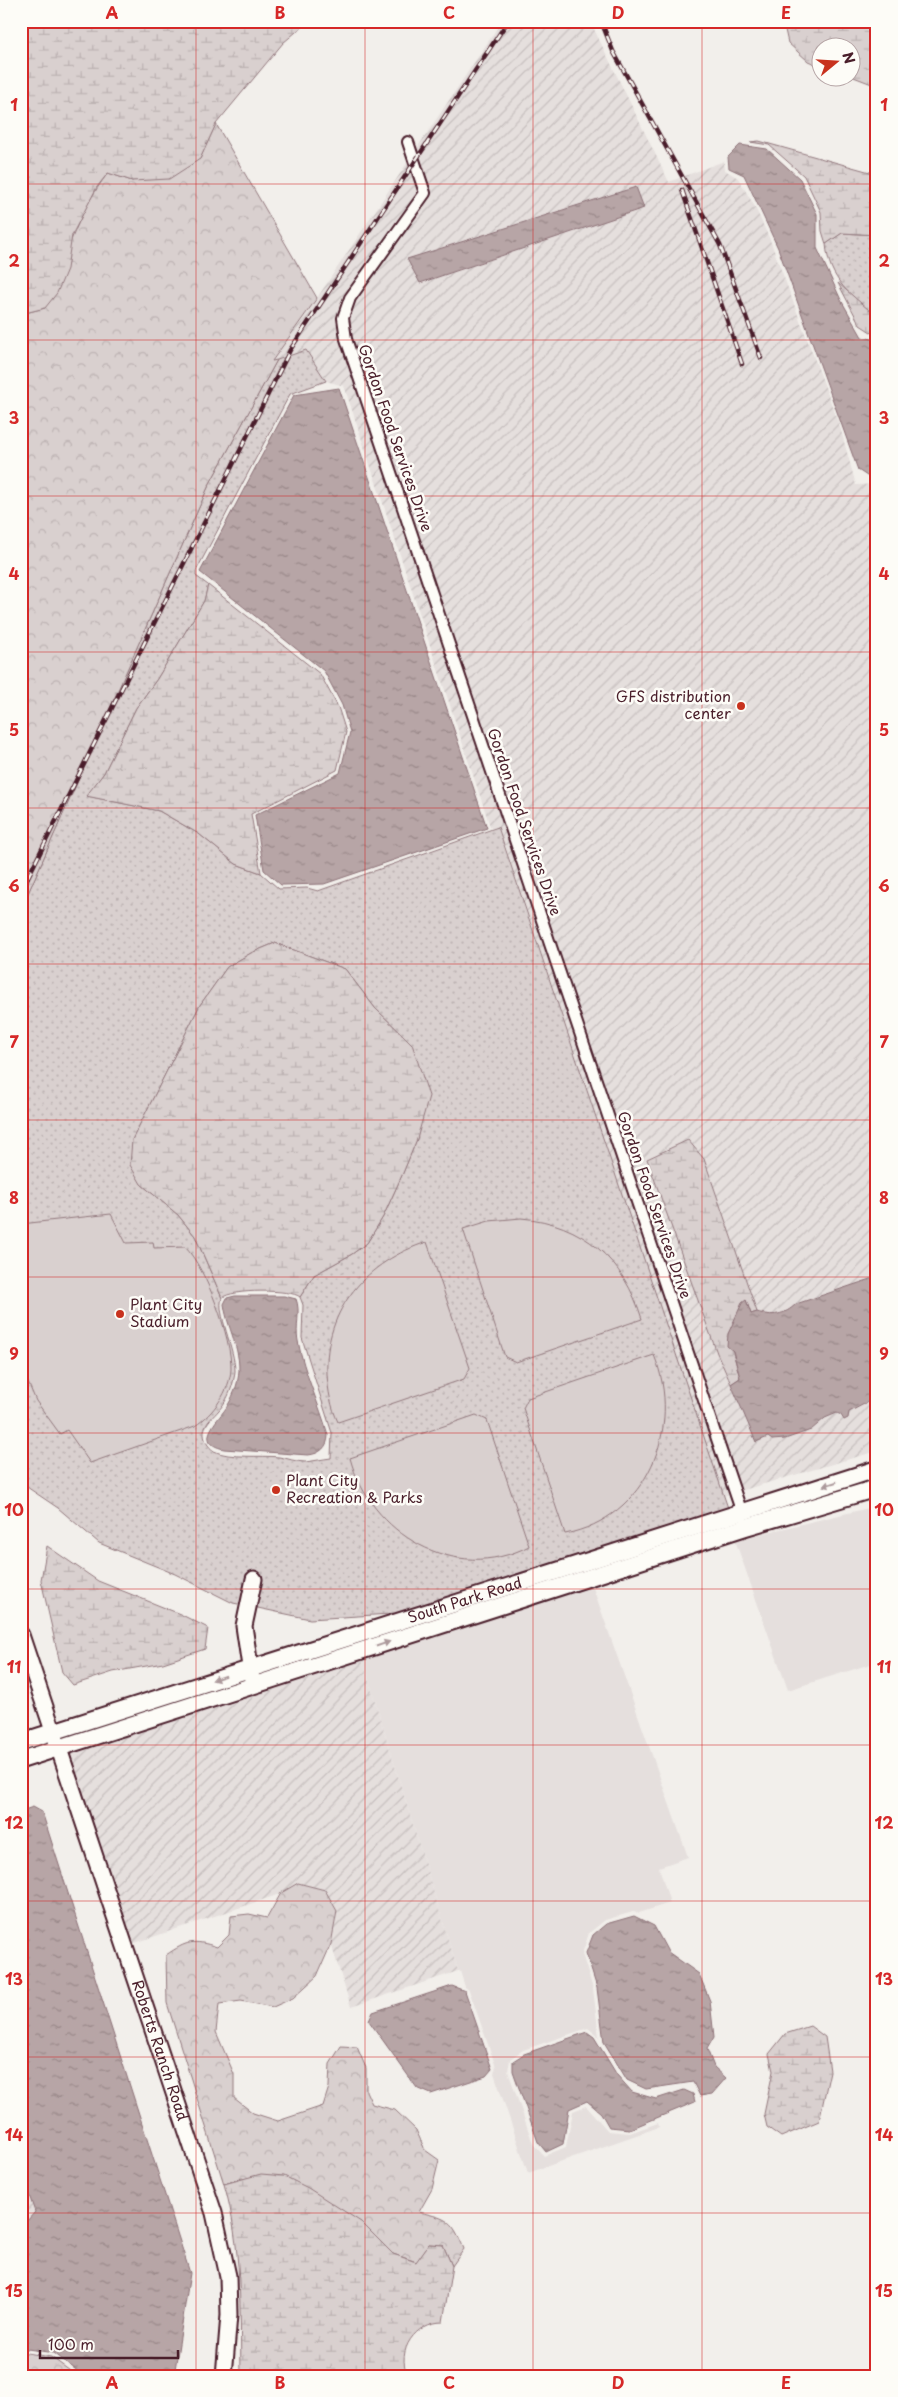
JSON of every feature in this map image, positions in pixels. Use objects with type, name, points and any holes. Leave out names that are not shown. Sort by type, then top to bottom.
[{"type":"main road","name":"South Park Road","points":[[56,1740],[252,1678],[404,1637],[598,1575],[629,1557],[744,1519],[804,1492],[877,1469]]},
{"type":"main road","name":"South Park Road","points":[[56,1740],[176,1692],[252,1678],[383,1626],[598,1558],[744,1519],[877,1488]]},
{"type":"main road","points":[[404,1637],[422,1620],[593,1565],[598,1558]]},
{"type":"main road","points":[[21,1742],[56,1740]]},
{"type":"main road","points":[[21,1750],[56,1740]]},
{"type":"main road","points":[[21,1760],[56,1740]]},
{"type":"street","name":"Gordon Food Services Drive","points":[[408,142],[425,193],[350,298],[344,318],[346,339],[744,1519]]},
{"type":"street","points":[[252,1678],[244,1626],[254,1579]]},
{"type":"street","name":"Roberts Ranch Road","points":[[21,1635],[214,2213],[228,2276],[230,2315],[224,2376]]},
{"type":"shaded area","points":[[502,21],[590,21],[669,182],[724,161],[725,170],[738,178],[755,207],[770,240],[840,427],[856,485],[877,484],[877,1277],[796,1304],[787,1312],[767,1315],[757,1312],[704,1159],[688,1140],[647,1159],[717,1353],[756,1441],[769,1437],[785,1439],[811,1430],[825,1418],[837,1413],[844,1420],[849,1412],[877,1395],[877,1451],[723,1496],[506,848],[498,827],[491,829],[344,386],[326,381],[306,350],[271,362],[317,298]],"holes":[[[636,187],[643,208],[420,283]]]},
{"type":"shaded area","points":[[877,1506],[877,1662],[788,1690],[735,1540]]},
{"type":"shaded area","points":[[591,1582],[688,1857],[659,1867],[670,1903],[639,1913],[633,1912],[605,1920],[589,1933],[582,1954],[593,1989],[599,2037],[588,2028],[523,2050],[510,2059],[508,2071],[533,2144],[544,2156],[566,2147],[573,2111],[586,2106],[608,2131],[630,2133],[658,2123],[659,2127],[528,2173],[494,2073],[496,2067],[469,1990],[465,1987],[460,1971],[458,1971],[361,1656]]},
{"type":"shaded area","points":[[361,1656],[458,1971],[351,2007],[331,1944],[337,1911],[325,1890],[298,1883],[280,1894],[132,1944],[66,1751]]},
{"type":"shaded area","points":[[21,2170],[35,2212],[26,2223],[21,2224]]},
{"type":"green space","points":[[21,21],[309,21],[283,43],[216,124],[200,159],[169,179],[132,181],[108,173],[97,187],[72,235],[67,269],[57,293],[45,308],[21,314]]},
{"type":"green space","points":[[783,21],[877,21],[877,86],[860,79],[860,38],[810,38],[810,62],[788,43]]},
{"type":"green space","points":[[216,124],[317,298],[272,361],[277,360],[209,485],[21,909],[21,314],[45,308],[79,221],[97,188],[108,173],[132,181],[200,159]]},
{"type":"green space","points":[[759,141],[877,174],[877,235],[842,233],[826,244],[822,231],[821,212],[804,176],[769,145],[750,142]]},
{"type":"green space","points":[[842,233],[877,235],[877,317],[850,294],[837,278],[832,268],[826,244]]},
{"type":"green space","points":[[838,283],[877,317],[877,336],[860,325]]},
{"type":"green space","points":[[306,350],[326,381],[290,394],[196,571],[196,576],[208,585],[204,601],[157,679],[136,708],[104,773],[87,796],[159,811],[199,834],[236,864],[261,873],[279,889],[307,888],[318,891],[498,827],[729,1511],[406,1613],[310,1619],[253,1607],[260,1575],[250,1574],[243,1605],[233,1603],[175,1574],[99,1543],[58,1508],[21,1483],[21,909],[209,485],[277,360]],"holes":[[[275,943],[345,969],[375,1008],[412,1044],[417,1139],[383,1217],[367,1243],[352,1254],[314,1275],[300,1297],[303,1305],[302,1338],[332,1433],[331,1458],[305,1462],[279,1457],[228,1455],[214,1451],[205,1440],[204,1434],[206,1425],[228,1397],[235,1371],[232,1352],[223,1321],[222,1298],[195,1236],[178,1215],[141,1184],[132,1140],[200,1005],[227,967],[251,953]]]},
{"type":"green space","points":[[208,585],[320,674],[338,707],[346,732],[337,770],[251,814],[261,873],[236,864],[199,834],[159,811],[86,796],[104,773],[136,708],[157,679],[204,601]]},
{"type":"green space","points":[[275,943],[345,969],[375,1008],[412,1044],[429,1096],[417,1139],[403,1173],[383,1217],[367,1243],[352,1254],[314,1275],[300,1297],[295,1294],[261,1291],[236,1293],[222,1298],[195,1236],[178,1215],[141,1184],[130,1165],[132,1140],[200,1005],[227,967],[251,953]]},
{"type":"green space","points":[[688,1140],[704,1159],[757,1312],[751,1314],[746,1300],[728,1334],[740,1378],[731,1384],[717,1353],[647,1159]]},
{"type":"green space","name":"Plant City Stadium","points":[[111,1214],[126,1243],[153,1242],[154,1248],[185,1247],[193,1257],[216,1305],[227,1340],[231,1369],[224,1394],[208,1415],[195,1426],[90,1463],[67,1430],[60,1434],[36,1401],[21,1366],[21,1224]]},
{"type":"green space","points":[[521,1218],[543,1221],[564,1228],[598,1248],[612,1262],[624,1279],[642,1319],[516,1362],[505,1357],[463,1229],[489,1221]]},
{"type":"green space","points":[[427,1242],[470,1368],[464,1379],[338,1422],[330,1398],[327,1374],[328,1350],[333,1328],[342,1308],[354,1290],[386,1261],[406,1250]]},
{"type":"green space","points":[[654,1355],[662,1383],[664,1412],[661,1439],[652,1466],[637,1490],[618,1510],[594,1525],[565,1534],[523,1408],[528,1398]]},
{"type":"green space","points":[[476,1415],[487,1420],[529,1546],[501,1556],[473,1559],[445,1555],[419,1545],[396,1529],[376,1509],[360,1485],[350,1458]]},
{"type":"green space","points":[[47,1546],[98,1581],[180,1614],[208,1628],[205,1649],[163,1663],[113,1672],[73,1685],[62,1672],[41,1580]]},
{"type":"green space","points":[[298,1883],[325,1890],[337,1911],[331,1944],[317,1976],[293,1998],[273,2007],[241,2001],[219,2004],[216,2032],[234,2074],[234,2098],[253,2113],[278,2121],[323,2106],[329,2087],[330,2064],[341,2046],[357,2047],[366,2068],[366,2091],[372,2104],[395,2110],[416,2130],[425,2150],[439,2160],[432,2189],[419,2212],[443,2219],[456,2232],[464,2249],[452,2266],[443,2245],[429,2244],[417,2262],[393,2254],[361,2222],[242,2178],[224,2184],[167,2003],[166,1955],[185,1944],[196,1942],[217,1947],[229,1935],[231,1916],[249,1914],[267,1918],[281,1893]]},
{"type":"green space","points":[[810,2026],[825,2037],[830,2071],[819,2121],[781,2137],[767,2127],[764,2114],[773,2071],[769,2054],[785,2034]]},
{"type":"green space","points":[[261,2174],[284,2176],[308,2188],[361,2222],[393,2254],[416,2262],[429,2244],[443,2245],[452,2266],[443,2322],[433,2323],[424,2327],[411,2339],[406,2347],[404,2357],[408,2376],[241,2376],[237,2255],[230,2207],[224,2184]]},
{"type":"green space","points":[[21,2352],[51,2357],[77,2376],[21,2376]]},
{"type":"water","points":[[740,145],[767,149],[800,179],[817,214],[817,248],[841,300],[862,337],[877,340],[877,479],[873,480],[858,470],[778,248],[744,175],[729,168],[728,157]]},
{"type":"water","points":[[636,187],[644,208],[420,283],[407,259]]},
{"type":"water","points":[[339,388],[487,828],[324,884],[281,885],[264,870],[255,815],[340,773],[350,732],[342,705],[324,671],[200,572],[294,395]]},
{"type":"water","points":[[877,1277],[877,1395],[849,1412],[848,1418],[844,1420],[837,1413],[825,1418],[811,1430],[785,1439],[772,1440],[768,1437],[756,1442],[731,1384],[740,1378],[733,1351],[727,1346],[728,1334],[742,1303],[746,1300],[751,1314],[757,1312],[778,1314],[787,1311],[796,1304]]},
{"type":"water","points":[[235,1296],[284,1296],[296,1299],[298,1309],[297,1336],[301,1353],[328,1435],[327,1443],[320,1451],[308,1455],[224,1449],[214,1446],[210,1441],[211,1429],[230,1401],[239,1376],[238,1355],[224,1304],[227,1298]]},
{"type":"water","points":[[33,1807],[42,1812],[190,2273],[174,2376],[84,2376],[54,2353],[21,2348],[21,2224],[26,2222],[35,2212],[21,2172],[21,1811]]},
{"type":"water","points":[[634,1916],[654,1926],[668,1952],[699,1974],[710,2001],[714,2037],[707,2049],[714,2067],[726,2078],[712,2094],[700,2096],[693,2082],[646,2089],[627,2080],[604,2042],[597,1988],[586,1953],[593,1935],[606,1924]]},
{"type":"water","points":[[452,1986],[465,1991],[492,2069],[486,2076],[431,2094],[417,2088],[369,2021],[373,2012]]},
{"type":"water","points":[[587,2032],[594,2037],[617,2075],[632,2092],[656,2099],[684,2090],[693,2094],[695,2102],[630,2129],[609,2127],[601,2113],[587,2101],[569,2109],[563,2144],[546,2152],[538,2142],[513,2071],[513,2061],[524,2054]]},
{"type":"railway","points":[[21,891],[290,350],[508,21]]},
{"type":"railway","points":[[601,21],[613,51],[720,245],[761,358]]},
{"type":"railway","points":[[682,190],[742,364]]},
{"type":"place","name":"GFS distribution center","points":[[741,706]]},
{"type":"place","name":"Plant City Stadium","points":[[120,1314]]},
{"type":"place","name":"Plant City Recreation & Parks","points":[[276,1490]]}]
